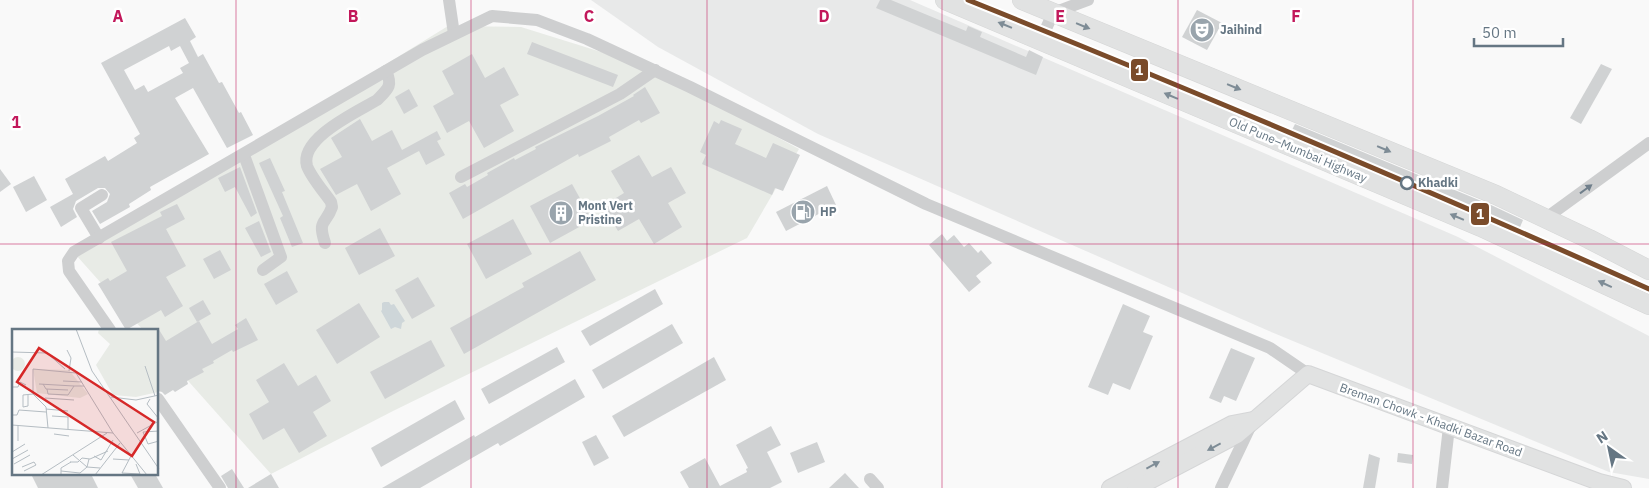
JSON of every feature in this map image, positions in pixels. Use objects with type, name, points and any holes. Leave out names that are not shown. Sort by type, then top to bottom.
[{"type":"highway","name":"Old Pune–Mumbai Highway","points":[[945,0],[1481,227],[1649,305]]},
{"type":"highway","points":[[1022,0],[1496,195],[1649,270]]},
{"type":"main road","points":[[1136,488],[1237,435],[1308,374]]},
{"type":"main road","name":"Breman Chowk - Khadki Bazar Road","points":[[1308,374],[1599,482],[1623,488]]},
{"type":"main road","points":[[1110,488],[1232,424],[1253,420]]},
{"type":"street","points":[[450,0],[454,34]]},
{"type":"street","points":[[1041,40],[1053,13],[1088,0]]},
{"type":"street","points":[[109,329],[69,271],[70,256],[74,252],[386,71],[454,34],[492,16],[537,20],[588,39],[926,204],[1270,348],[1308,374]]},
{"type":"street","points":[[462,177],[620,94],[654,70]]},
{"type":"street","points":[[325,243],[322,224],[332,207],[331,202],[308,167],[307,156],[316,140],[333,125],[377,100],[382,95],[390,84],[386,71]]},
{"type":"street","points":[[1546,218],[1649,143]]},
{"type":"street","points":[[244,155],[281,257],[263,270]]},
{"type":"street","points":[[99,238],[80,208],[102,195]]},
{"type":"street","points":[[159,400],[220,488]]},
{"type":"street","points":[[1221,488],[1253,420]]},
{"type":"street","points":[[1442,488],[1448,427]]},
{"type":"shaded area","points":[[591,0],[910,0],[1458,237],[1649,336],[1649,479],[1609,472],[1269,331],[818,134],[658,47]]},
{"type":"shaded area","points":[[448,26],[521,27],[643,65],[799,149],[747,238],[393,411],[271,474],[159,348],[159,329],[142,329],[76,255]]},
{"type":"shaded area","points":[[389,302],[391,305],[394,304],[405,321],[402,323],[401,329],[395,327],[391,329],[381,311],[382,303]]},
{"type":"building","points":[[880,0],[891,0],[966,31],[968,26],[982,32],[980,37],[1026,57],[1029,50],[1043,57],[1036,75],[876,8]]},
{"type":"building","name":"Jaihind","points":[[1197,10],[1222,23],[1207,50],[1182,37]]},
{"type":"building","points":[[185,18],[196,37],[190,41],[198,57],[203,54],[219,83],[222,82],[239,113],[241,112],[253,135],[227,148],[193,88],[175,98],[209,154],[150,187],[151,190],[129,204],[130,207],[100,224],[92,211],[107,202],[110,194],[105,188],[98,188],[76,201],[73,209],[77,217],[61,227],[50,207],[73,194],[65,179],[105,156],[108,161],[137,143],[134,138],[140,134],[101,63]],"holes":[[[169,46],[171,51],[180,46],[189,63],[180,68],[183,73],[148,92],[144,85],[135,90],[124,70]]]},
{"type":"building","points":[[532,42],[618,75],[613,87],[527,54]]},
{"type":"building","points":[[472,54],[485,78],[504,67],[519,95],[500,105],[514,131],[484,148],[469,121],[447,133],[433,106],[454,94],[442,71]]},
{"type":"building","points":[[1601,64],[1612,69],[1581,124],[1570,118]]},
{"type":"building","points":[[645,87],[660,113],[641,123],[639,120],[609,137],[611,141],[579,157],[578,154],[463,219],[449,193],[465,184],[467,187],[514,158],[515,160],[536,149],[535,147],[634,96]]},
{"type":"building","points":[[409,89],[418,106],[404,114],[395,97]]},
{"type":"building","points":[[360,119],[372,141],[392,130],[402,150],[437,131],[441,139],[437,141],[445,155],[426,165],[419,151],[387,168],[401,194],[371,211],[357,184],[336,195],[320,169],[342,157],[331,138]]},
{"type":"building","points":[[721,120],[742,129],[735,144],[766,158],[773,143],[800,155],[783,191],[775,188],[772,195],[702,164],[706,155],[700,152],[714,121],[719,124]]},
{"type":"building","points":[[1295,124],[1523,220],[1518,232],[1290,134]]},
{"type":"building","points":[[639,155],[652,177],[671,167],[686,193],[668,203],[682,227],[654,244],[639,219],[618,231],[603,206],[624,193],[611,171]]},
{"type":"building","points":[[270,158],[285,191],[282,192],[303,243],[292,247],[280,218],[283,216],[259,163]]},
{"type":"building","points":[[240,167],[257,213],[251,217],[235,187],[225,192],[218,178]]},
{"type":"building","points":[[0,169],[11,184],[0,192]]},
{"type":"building","points":[[34,176],[47,200],[26,212],[13,187]]},
{"type":"building","name":"Mont Vert Pristine","points":[[572,184],[592,220],[550,243],[530,206]]},
{"type":"building","points":[[827,186],[836,205],[786,231],[776,212]]},
{"type":"building","points":[[177,204],[185,219],[166,229],[186,266],[166,277],[183,306],[165,317],[161,310],[125,329],[98,284],[108,278],[110,281],[127,271],[111,242],[162,216],[160,212]]},
{"type":"building","points":[[513,219],[532,254],[486,279],[467,244]]},
{"type":"building","points":[[259,221],[271,252],[261,257],[245,228]]},
{"type":"building","points":[[380,228],[395,256],[359,275],[345,248]]},
{"type":"building","points":[[942,234],[947,241],[954,235],[964,247],[969,243],[978,253],[981,250],[992,263],[976,276],[981,282],[969,292],[929,245]]},
{"type":"building","points":[[220,250],[231,270],[214,279],[203,259]]},
{"type":"building","points":[[580,251],[596,280],[464,354],[450,328],[524,287],[522,283]]},
{"type":"building","points":[[287,271],[298,292],[276,305],[264,284]]},
{"type":"building","points":[[418,277],[435,306],[412,319],[395,290]]},
{"type":"building","points":[[655,289],[663,304],[590,346],[581,331]]},
{"type":"building","points":[[203,300],[211,314],[197,322],[189,308]]},
{"type":"building","points":[[359,303],[380,337],[337,364],[316,330]]},
{"type":"building","points":[[1123,304],[1150,316],[1143,332],[1153,336],[1130,390],[1113,383],[1108,395],[1088,387]]},
{"type":"building","points":[[246,318],[258,340],[233,352],[232,350],[213,361],[214,363],[202,369],[204,372],[187,381],[188,384],[175,392],[173,390],[165,395],[159,391],[159,330],[166,341],[199,321],[212,344],[238,329],[235,325]]},
{"type":"building","points":[[672,324],[683,343],[603,389],[592,370]]},
{"type":"building","points":[[431,340],[445,366],[385,399],[370,372]]},
{"type":"building","points":[[557,347],[565,362],[489,404],[481,389]]},
{"type":"building","points":[[1231,348],[1255,358],[1236,401],[1224,396],[1221,403],[1209,398]]},
{"type":"building","points":[[714,357],[726,380],[624,437],[612,416]]},
{"type":"building","points":[[284,363],[298,386],[316,375],[331,401],[313,412],[327,436],[299,453],[284,428],[263,440],[249,414],[269,402],[256,380]]},
{"type":"building","points":[[575,379],[585,397],[500,446],[498,443],[420,488],[382,488],[474,435],[475,437]]},
{"type":"building","points":[[455,400],[465,419],[381,467],[371,448]]},
{"type":"building","points":[[771,426],[781,445],[767,452],[782,482],[770,488],[689,488],[680,472],[705,458],[720,486],[747,472],[746,469],[748,468],[736,445]]},
{"type":"building","points":[[596,435],[609,458],[594,466],[582,442]]},
{"type":"building","points":[[817,442],[825,462],[798,473],[790,453]]},
{"type":"building","points":[[1398,453],[1413,455],[1412,464],[1397,462]]},
{"type":"building","points":[[1369,454],[1380,458],[1375,488],[1363,488]]},
{"type":"building","points":[[232,469],[244,488],[228,488],[221,476]]},
{"type":"building","points":[[845,473],[859,488],[829,488]]},
{"type":"building","points":[[271,474],[279,488],[248,488]]},
{"type":"building","points":[[32,476],[92,476],[98,488],[38,488]]},
{"type":"building","points":[[131,476],[156,476],[163,488],[138,488]]},
{"type":"transit line","name":"1","points":[[968,0],[1310,141],[1649,289]]},
{"type":"place","name":"Jaihind","points":[[1202,30]]},
{"type":"place","name":"Khadki","points":[[1407,183]]},
{"type":"place","name":"HP","points":[[803,212]]},
{"type":"place","name":"Mont Vert Pristine","points":[[561,213]]}]
